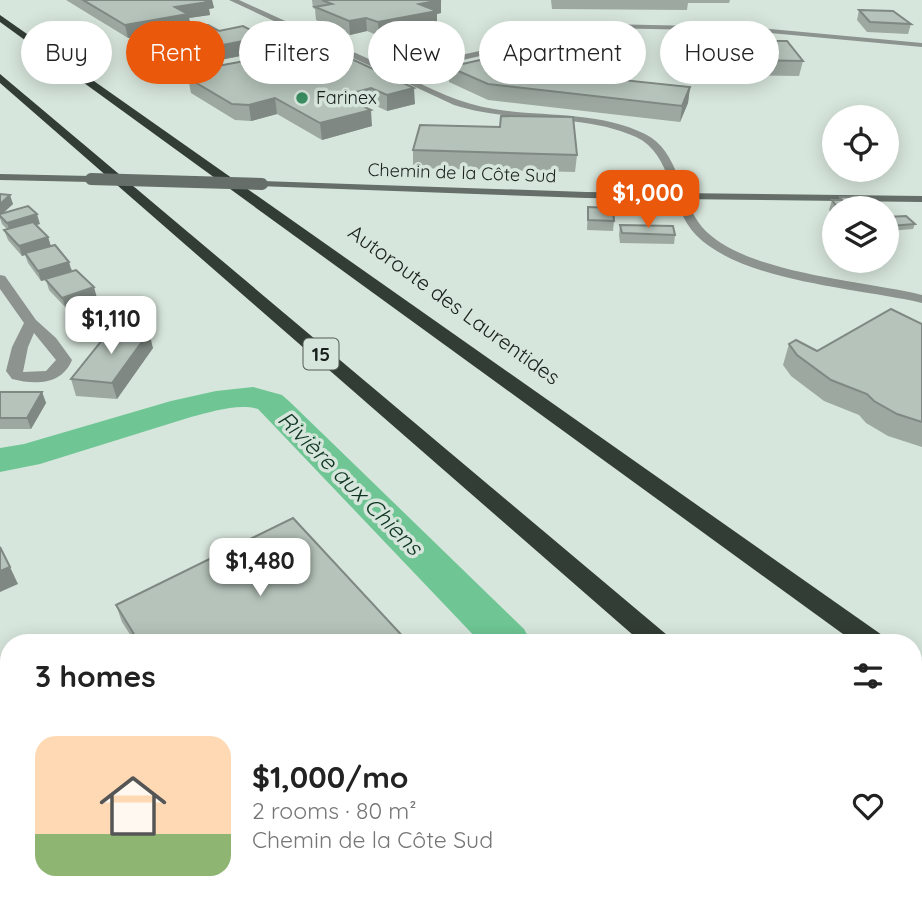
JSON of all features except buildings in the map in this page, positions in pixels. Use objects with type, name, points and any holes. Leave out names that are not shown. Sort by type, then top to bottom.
[{"type":"highway","name":"Autoroute des Laurentides","points":[[0,18],[862,634]]},
{"type":"highway","name":"15","points":[[0,77],[649,634]]},
{"type":"street","points":[[233,0],[368,62]]},
{"type":"street","points":[[465,57],[603,26],[747,29],[922,45]]},
{"type":"street","points":[[417,84],[468,107],[599,125],[639,134],[660,149],[678,196],[698,230],[715,244],[738,256],[782,270],[922,299]]},
{"type":"street","name":"Chemin de la Côte Sud","points":[[0,177],[678,196],[922,199]]},
{"type":"street","points":[[0,279],[32,323]]},
{"type":"waterway","name":"Rivière aux Chiens","points":[[0,460],[27,456],[183,408],[253,397],[270,402],[500,634]]},
{"type":"place","name":"Farinex","points":[[302,98]]}]
